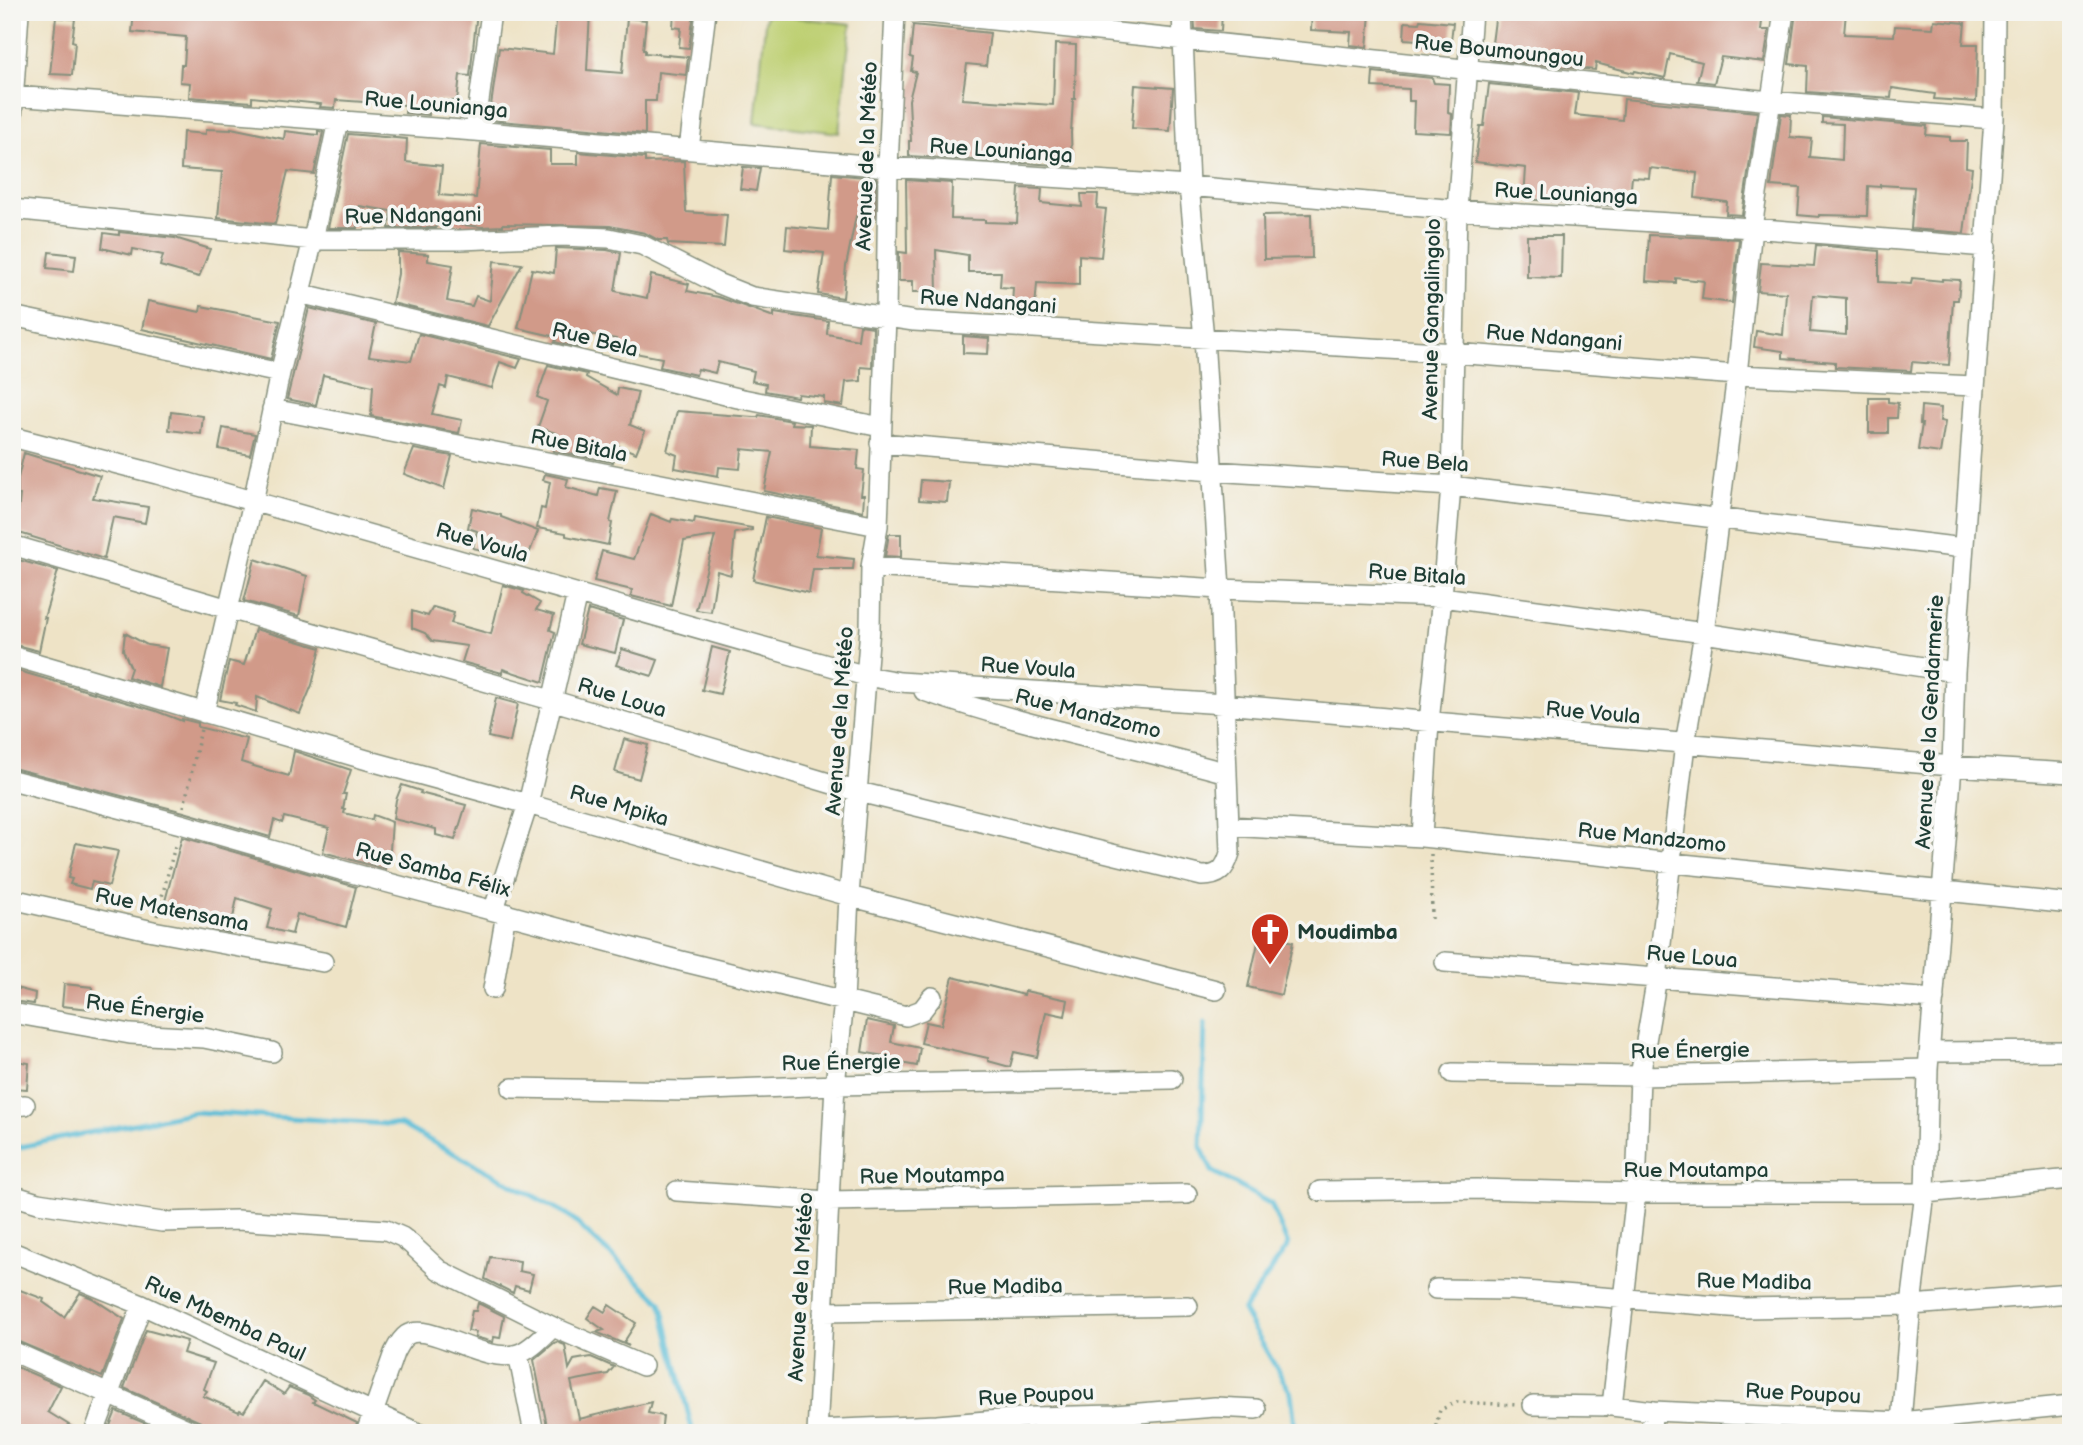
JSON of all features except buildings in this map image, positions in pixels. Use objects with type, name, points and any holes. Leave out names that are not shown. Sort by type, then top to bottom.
[{"type":"street","points":[[12,118],[19,12]]},
{"type":"street","points":[[475,131],[491,12]]},
{"type":"street","points":[[689,149],[706,12]]},
{"type":"street","name":"Avenue de la Météo","points":[[817,1431],[835,1085],[844,1001],[849,896],[859,792],[870,628],[871,567],[878,526],[895,12]]},
{"type":"street","name":"Rue Boumoungou","points":[[916,12],[1770,101],[1994,119]]},
{"type":"street","points":[[1182,12],[1189,186],[1204,338],[1220,589],[1229,826]]},
{"type":"street","name":"Avenue Gangalingolo","points":[[1427,838],[1429,722],[1451,486],[1457,210],[1472,12]]},
{"type":"street","points":[[1612,1406],[1636,1193],[1640,1076],[1657,977],[1685,744],[1703,633],[1737,375],[1752,228],[1784,12]]},
{"type":"street","name":"Avenue de la Gendarmerie","points":[[1900,1427],[1925,1192],[1929,1060],[1952,766],[1963,548],[1986,247],[1994,119],[1991,13]]},
{"type":"street","name":"Rue Lounianga","points":[[13,96],[475,131],[888,167],[1189,186],[1457,210],[1752,228],[1986,247]]},
{"type":"street","points":[[204,713],[338,120]]},
{"type":"street","name":"Rue Ndangani","points":[[12,209],[313,240],[460,240],[561,236],[609,238],[650,248],[718,283],[752,297],[914,321],[1455,352],[1737,375],[1974,386]]},
{"type":"street","name":"Rue Bela","points":[[299,293],[881,435],[1212,471],[1451,486],[1963,548]]},
{"type":"street","points":[[12,316],[280,373]]},
{"type":"street","name":"Rue Bitala","points":[[272,409],[878,526]]},
{"type":"street","name":"Rue Voula","points":[[12,437],[253,502],[866,676],[900,682],[1223,704],[1952,766],[2071,773]]},
{"type":"street","name":"Rue Loua","points":[[12,545],[859,792],[1202,876],[1217,875],[1222,871],[1230,853],[1229,826]]},
{"type":"street","name":"Rue Bitala","points":[[871,567],[1220,589],[1442,597],[1703,633],[1955,672]]},
{"type":"street","points":[[493,989],[500,911],[577,594]]},
{"type":"street","name":"Rue Mpika","points":[[12,656],[374,762],[849,896],[1216,990]]},
{"type":"street","name":"Rue Mandzomo","points":[[900,682],[970,707],[1227,773]]},
{"type":"street","name":"Rue Samba Félix","points":[[12,780],[681,961],[906,1016],[922,1010],[932,997]]},
{"type":"street","name":"Rue Mandzomo","points":[[1229,826],[1427,838],[2071,904]]},
{"type":"street","name":"Rue Matensama","points":[[12,899],[153,931],[323,962]]},
{"type":"street","name":"Rue Loua","points":[[1445,962],[1934,999]]},
{"type":"street","name":"Rue Énergie","points":[[12,1013],[130,1034],[204,1038],[272,1052]]},
{"type":"street","name":"Rue Énergie","points":[[1452,1073],[1640,1076],[2071,1051]]},
{"type":"street","name":"Rue Énergie","points":[[512,1088],[685,1091],[835,1085],[1172,1079]]},
{"type":"street","name":"Rue Moutampa","points":[[1320,1191],[1477,1189],[1636,1193],[1925,1192],[2071,1180]]},
{"type":"street","name":"Rue Moutampa","points":[[677,1191],[828,1201],[1187,1194]]},
{"type":"street","points":[[12,1195],[38,1203],[162,1222],[237,1220],[386,1230],[402,1237],[439,1270],[554,1327],[643,1366]]},
{"type":"street","name":"Rue Mbemba Paul","points":[[12,1252],[142,1306],[418,1433]]},
{"type":"street","name":"Rue Madiba","points":[[1436,1289],[1512,1290],[1743,1308],[1911,1305],[2071,1293]]},
{"type":"street","points":[[94,1433],[142,1306]]},
{"type":"street","name":"Rue Madiba","points":[[823,1312],[1188,1306]]},
{"type":"street","points":[[366,1433],[394,1353],[400,1341],[408,1334],[428,1334],[499,1356],[518,1354],[526,1350],[554,1327]]},
{"type":"street","points":[[12,1350],[197,1433]]},
{"type":"street","points":[[518,1354],[534,1433]]},
{"type":"street","name":"Rue Poupou","points":[[1533,1405],[1612,1406],[1900,1427],[2071,1405]]},
{"type":"street","name":"Rue Poupou","points":[[817,1431],[1215,1407],[1256,1409]]},
{"type":"street","points":[[1650,1433],[1653,1411]]},
{"type":"path","points":[[1427,838],[1432,920]]},
{"type":"path","points":[[1434,1433],[1440,1410],[1457,1402],[1533,1405]]},
{"type":"green space","points":[[766,14],[851,24],[839,133],[755,123]]},
{"type":"waterway","points":[[1205,1023],[1201,1147],[1212,1171],[1271,1204],[1288,1245],[1243,1311],[1291,1393],[1296,1433]]},
{"type":"waterway","points":[[12,1149],[195,1112],[401,1125],[567,1214],[661,1302],[693,1433]]},
{"type":"place","name":"Moudimba","points":[[1270,966]]}]
